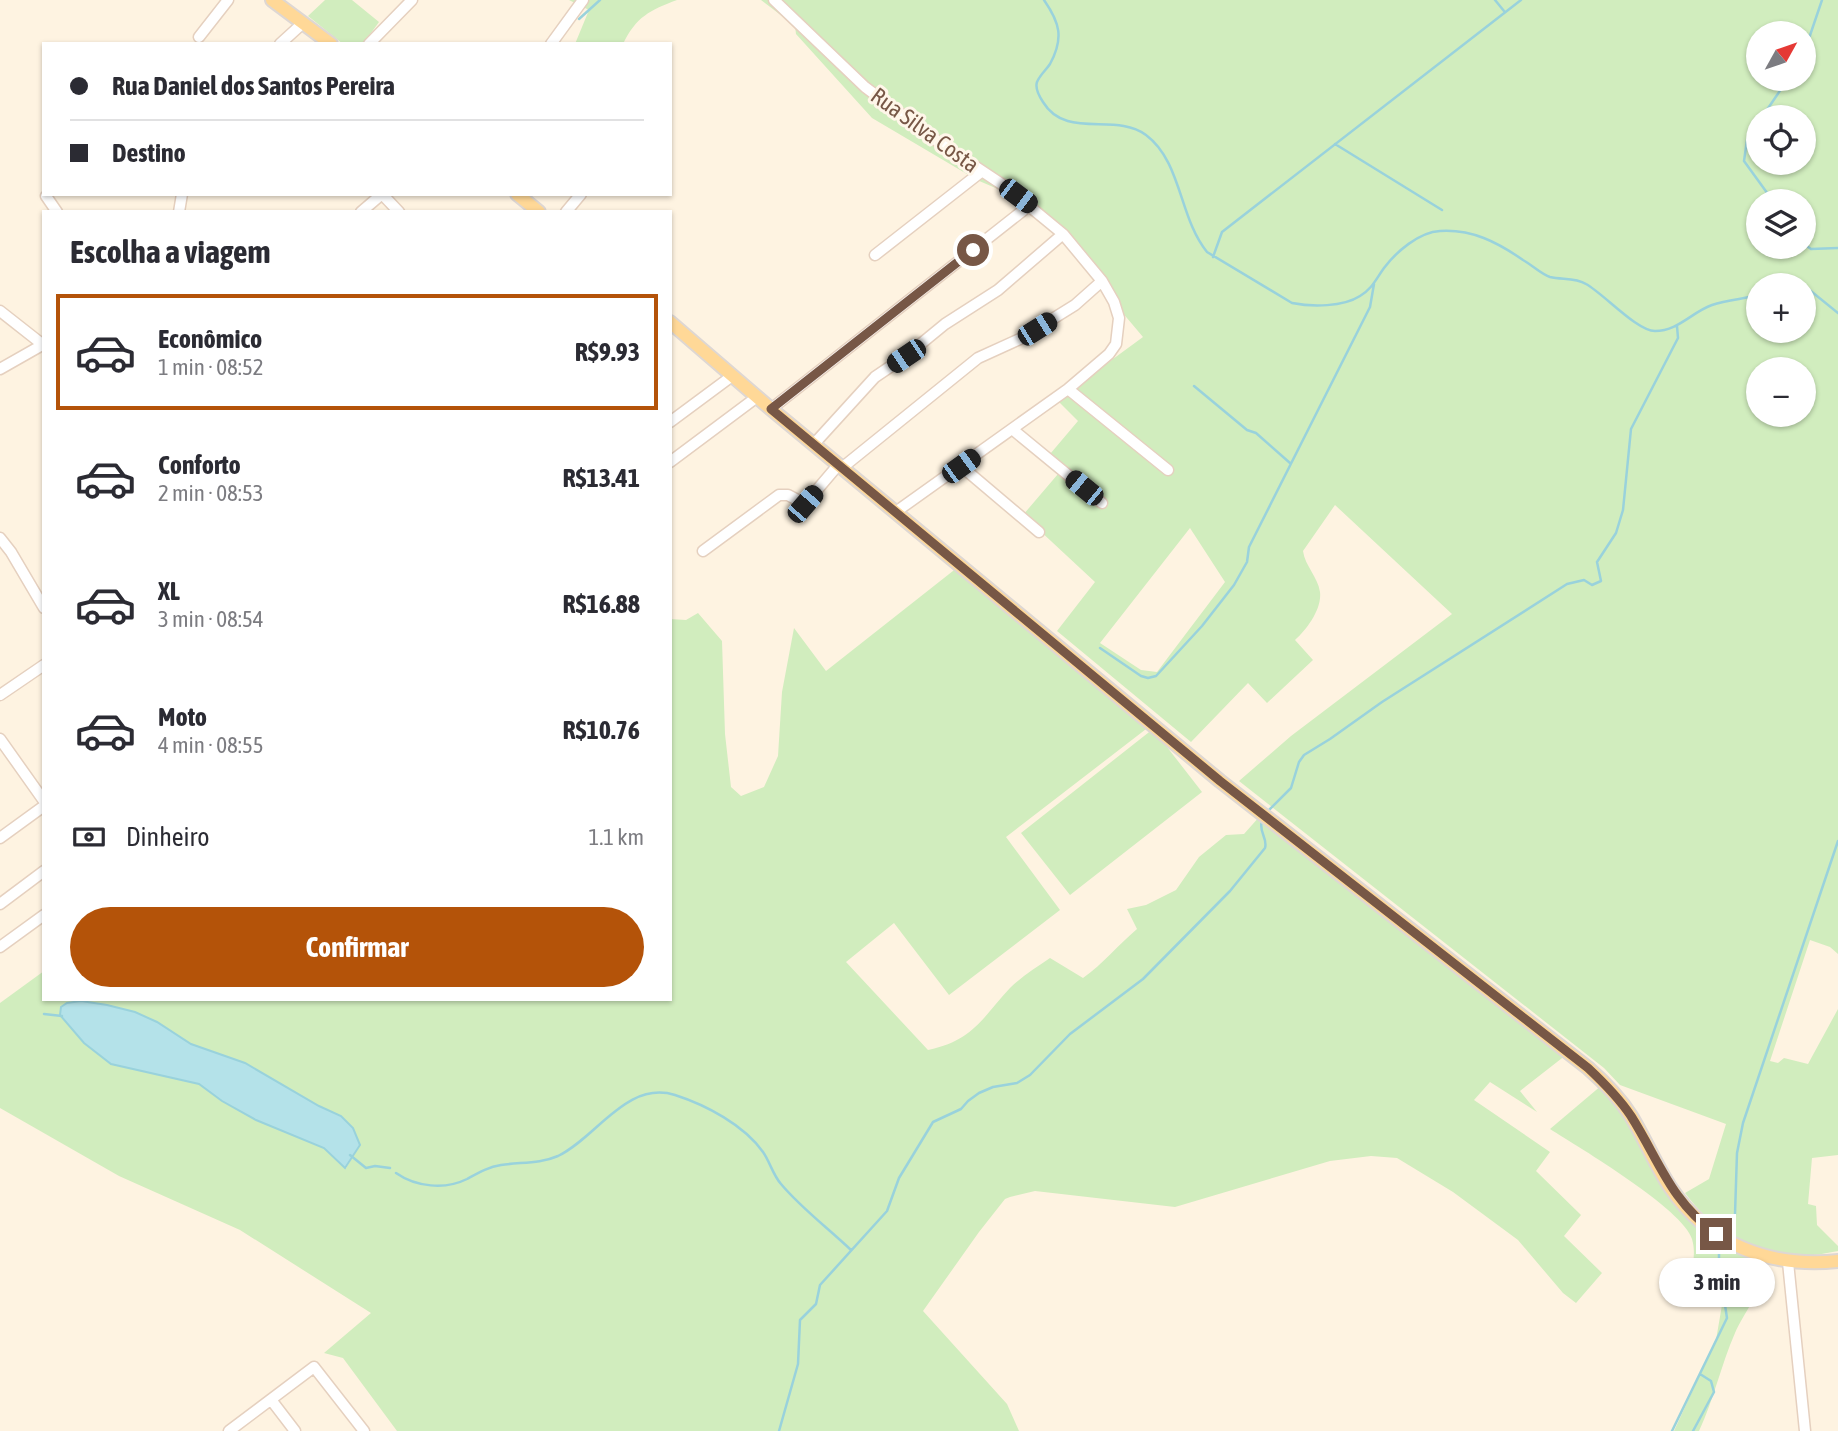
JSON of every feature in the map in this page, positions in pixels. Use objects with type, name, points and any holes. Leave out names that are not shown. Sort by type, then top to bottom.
[{"type":"main road","points":[[272,0],[328,42]]},
{"type":"main road","points":[[519,196],[537,210]]},
{"type":"main road","points":[[672,324],[1220,781],[1588,1068],[1606,1084],[1631,1116],[1669,1185],[1698,1220],[1716,1234],[1757,1254],[1788,1262],[1813,1264],[1838,1261]]},
{"type":"street","points":[[199,37],[228,0]]},
{"type":"street","points":[[371,42],[412,0]]},
{"type":"street","points":[[552,42],[583,0]]},
{"type":"street","name":"Rua Silva Costa","points":[[775,0],[865,87],[899,114],[1030,205],[1063,234],[1102,281],[1114,302],[1119,318],[1116,344],[1109,354],[1068,389],[897,511]]},
{"type":"street","points":[[282,42],[303,23]]},
{"type":"street","points":[[875,255],[982,172]]},
{"type":"street","points":[[363,210],[380,196]]},
{"type":"street","points":[[384,196],[397,210]]},
{"type":"street","points":[[568,210],[579,196]]},
{"type":"street","points":[[771,409],[1030,205]]},
{"type":"street","points":[[814,444],[875,377],[906,356],[944,324],[998,290],[1063,234]]},
{"type":"street","points":[[703,551],[779,495],[788,495],[805,504],[841,466],[978,358],[1022,338],[1075,305],[1102,281]]},
{"type":"street","points":[[0,311],[42,343]]},
{"type":"street","points":[[0,369],[42,345]]},
{"type":"street","points":[[672,421],[732,376]]},
{"type":"street","points":[[1068,389],[1168,470]]},
{"type":"street","points":[[672,461],[757,397]]},
{"type":"street","points":[[1012,429],[1102,503]]},
{"type":"street","points":[[961,466],[1039,532]]},
{"type":"street","points":[[0,538],[42,605]]},
{"type":"street","points":[[0,695],[42,666]]},
{"type":"street","points":[[0,739],[42,798]]},
{"type":"street","points":[[0,838],[42,807]]},
{"type":"street","points":[[0,904],[42,873]]},
{"type":"street","points":[[0,947],[42,916]]},
{"type":"street","points":[[1788,1262],[1805,1431]]},
{"type":"street","points":[[229,1431],[314,1367],[364,1431]]},
{"type":"street","points":[[272,1401],[295,1431]]},
{"type":"green space","points":[[325,0],[352,0],[379,22],[364,42],[340,42],[308,16]]},
{"type":"green space","points":[[569,0],[677,0],[645,16],[633,27],[624,42],[576,42],[589,10]]},
{"type":"green space","points":[[761,0],[1838,0],[1838,954],[1830,947],[1810,940],[1770,1061],[1778,1063],[1784,1058],[1808,1064],[1838,1009],[1838,1155],[1812,1158],[1808,1204],[1816,1206],[1817,1225],[1838,1246],[1838,1251],[1806,1256],[1771,1253],[1738,1240],[1722,1230],[1685,1193],[1709,1179],[1726,1124],[1620,1085],[1604,1068],[1239,781],[1291,736],[1452,614],[1335,505],[1303,551],[1319,587],[1320,598],[1313,618],[1295,640],[1313,660],[1267,703],[1248,683],[1191,742],[1057,631],[1095,582],[1023,515],[1058,474],[1045,460],[1078,421],[1057,400],[1143,337],[1024,196],[1014,196],[977,180],[872,118],[796,34],[795,26]],"holes":[[[1190,528],[1225,582],[1157,672],[1141,670],[1100,643]]]},
{"type":"green space","points":[[958,567],[1150,726],[1006,837],[1060,910],[949,995],[894,923],[846,962],[928,1050],[944,1046],[967,1034],[1015,984],[1050,958],[1083,978],[1137,929],[1127,909],[1146,905],[1176,890],[1199,857],[1226,835],[1244,834],[1260,816],[1566,1055],[1520,1091],[1537,1112],[1490,1082],[1474,1100],[1550,1152],[1536,1171],[1581,1215],[1564,1236],[1602,1273],[1576,1303],[1563,1293],[1518,1240],[1453,1192],[1397,1158],[1371,1156],[1330,1161],[1175,1207],[1035,1191],[1005,1199],[923,1311],[1007,1404],[1019,1431],[397,1431],[343,1358],[324,1353],[371,1313],[240,1230],[119,1176],[0,1108],[0,1003],[42,972],[42,1001],[672,1001],[672,619],[686,620],[698,613],[722,641],[725,734],[731,787],[741,796],[764,787],[778,756],[782,692],[794,628],[826,671]],"holes":[[[135,1012],[157,1022],[191,1044],[245,1063],[341,1116],[352,1128],[360,1145],[346,1168],[324,1148],[256,1120],[199,1084],[111,1064]]]},
{"type":"green space","points":[[1153,729],[1202,792],[1070,895],[1021,833]]},
{"type":"green space","points":[[1602,1085],[1613,1096],[1676,1204],[1697,1227],[1722,1248],[1754,1260],[1762,1268],[1759,1286],[1735,1333],[1699,1431],[1674,1431],[1716,1340],[1722,1305],[1709,1262],[1687,1288],[1694,1251],[1692,1239],[1685,1226],[1629,1180],[1550,1129]]},
{"type":"water","points":[[81,1001],[135,1012],[157,1022],[191,1044],[245,1063],[341,1116],[353,1128],[360,1145],[345,1168],[324,1148],[256,1120],[199,1084],[111,1064],[84,1043],[60,1015],[61,1007],[67,1003]]},
{"type":"waterway","points":[[579,19],[600,0]]},
{"type":"waterway","points":[[1044,0],[1057,24],[1058,38],[1050,64],[1037,82],[1043,102],[1064,120],[1120,125],[1146,135],[1158,146],[1167,160],[1191,223],[1207,252],[1292,303],[1327,305],[1353,300],[1368,290],[1401,250],[1424,235],[1440,231],[1463,232],[1484,238],[1547,276],[1582,282],[1630,319],[1655,331],[1678,325],[1712,305],[1746,298]]},
{"type":"waterway","points":[[1495,0],[1504,11]]},
{"type":"waterway","points":[[1213,257],[1222,232],[1521,0]]},
{"type":"waterway","points":[[1815,21],[1822,0]]},
{"type":"waterway","points":[[1770,105],[1780,91]]},
{"type":"waterway","points":[[1335,144],[1442,210]]},
{"type":"waterway","points":[[1746,147],[1746,164]]},
{"type":"waterway","points":[[1754,175],[1764,189]]},
{"type":"waterway","points":[[1816,249],[1838,248]]},
{"type":"waterway","points":[[1100,648],[1141,676],[1156,676],[1202,626],[1234,585],[1247,562],[1249,547],[1370,307],[1374,284]]},
{"type":"waterway","points":[[1816,295],[1838,313]]},
{"type":"waterway","points":[[1267,812],[1291,788],[1304,755],[1567,584],[1584,580],[1592,585],[1601,581],[1597,562],[1616,533],[1623,510],[1631,429],[1678,338],[1677,326]]},
{"type":"waterway","points":[[1194,386],[1247,430],[1256,433],[1290,463]]},
{"type":"waterway","points":[[779,1431],[798,1364],[800,1320],[816,1304],[820,1285],[887,1211],[899,1178],[933,1122],[961,1109],[979,1093],[993,1087],[1017,1083],[1030,1075],[1070,1034],[1143,979],[1230,891],[1265,848],[1262,821]]},
{"type":"waterway","points":[[1726,1236],[1735,1214],[1737,1153],[1743,1123],[1838,841]]},
{"type":"waterway","points":[[44,1014],[62,1016]]},
{"type":"waterway","points":[[396,1173],[421,1184],[440,1186],[467,1179],[496,1166],[551,1159],[572,1147],[627,1103],[658,1093],[675,1095],[711,1110],[746,1133],[763,1152],[778,1180],[789,1193],[851,1250]]},
{"type":"waterway","points":[[350,1155],[366,1168],[390,1168]]},
{"type":"waterway","points":[[1672,1431],[1727,1318],[1719,1266],[1719,1253],[1723,1242]]},
{"type":"waterway","points":[[1693,1431],[1714,1392],[1711,1381],[1700,1374]]},
{"type":"route","points":[[973,250],[771,409],[1220,781],[1588,1068],[1606,1084],[1631,1116],[1682,1204],[1716,1234]]}]
